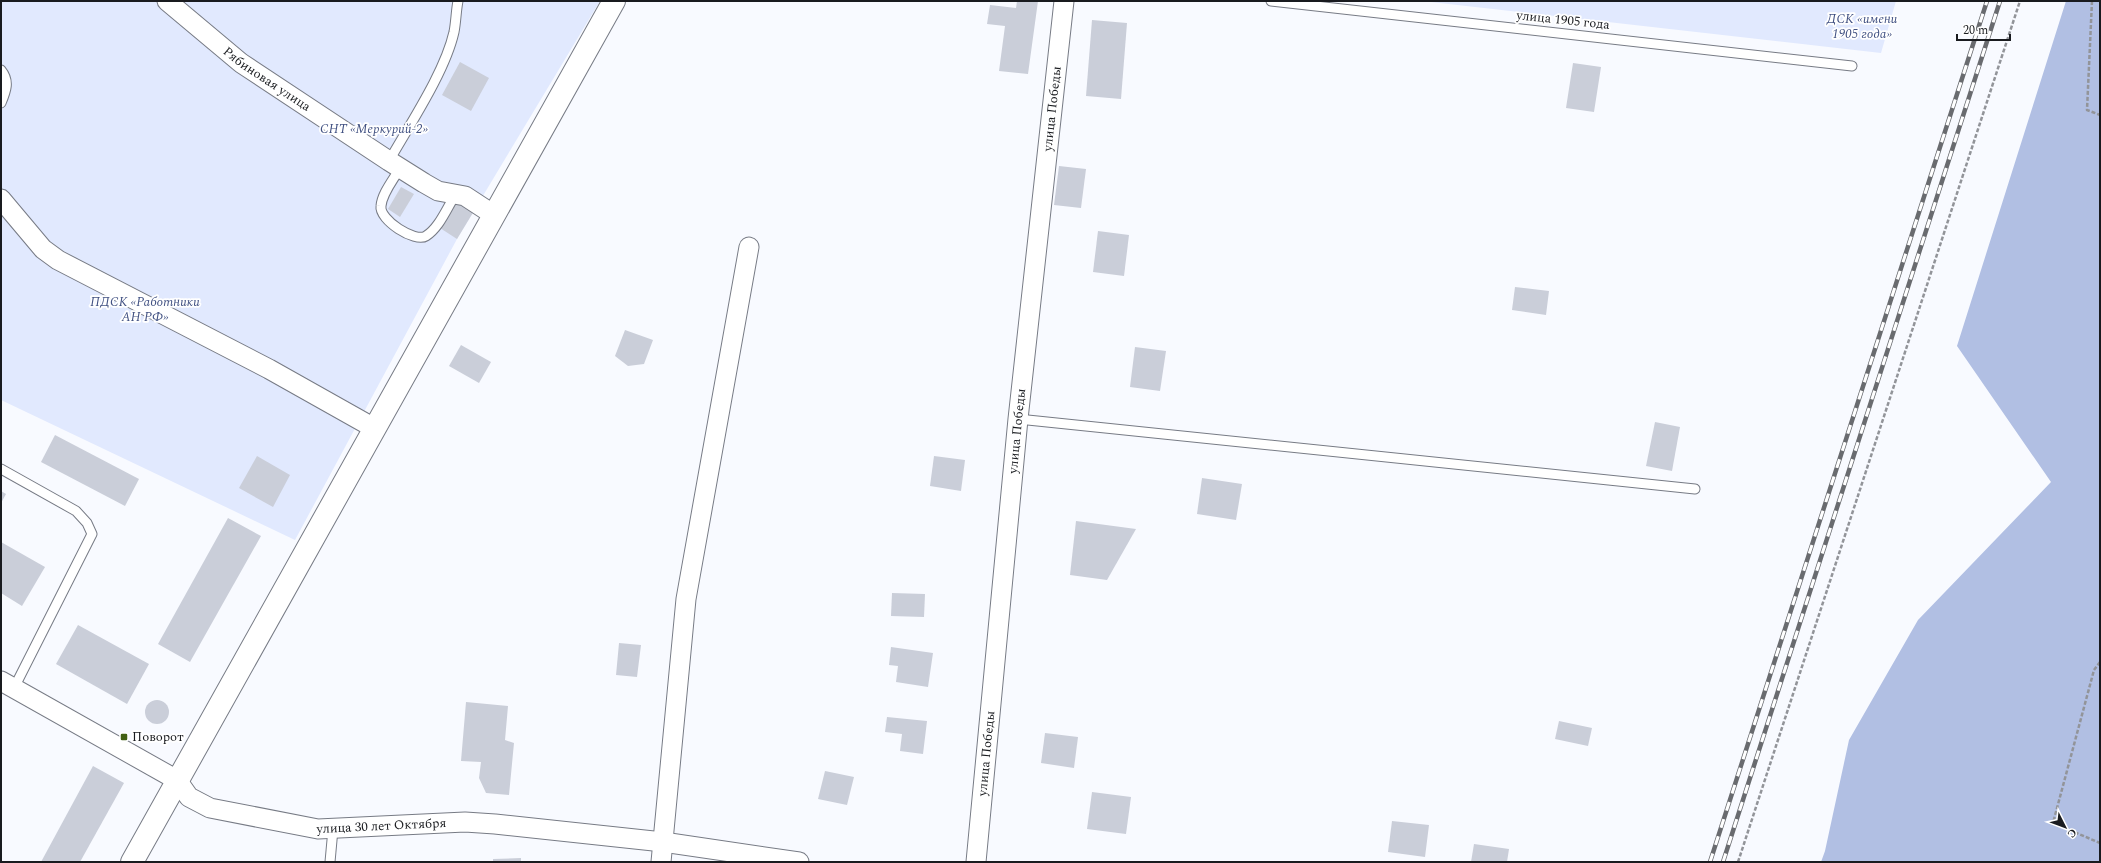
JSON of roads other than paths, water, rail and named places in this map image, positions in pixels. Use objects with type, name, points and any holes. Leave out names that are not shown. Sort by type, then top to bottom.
[{"type":"street","name":"Рябиновая улица","points":[[167,1],[241,63],[395,165],[438,191],[465,196],[486,210]]},
{"type":"street","points":[[132,862],[374,428],[486,210],[614,1]]},
{"type":"street","name":"улица Победы","points":[[976,862],[1018,419],[1064,1]]},
{"type":"street","points":[[1,199],[43,249],[58,260],[269,369],[374,428]]},
{"type":"street","points":[[661,862],[686,600],[749,248]]},
{"type":"street","name":"улица 30 лет Октября","points":[[7,684],[177,780],[189,797],[210,808],[318,829],[465,822],[495,824],[663,842],[799,862]]},
{"type":"lane","points":[[456,194],[435,229],[425,237],[416,238],[388,221],[381,213],[380,205],[395,165],[444,57],[454,31],[458,1]]},
{"type":"lane","name":"улица 1905 года","points":[[1271,1],[1852,66]]},
{"type":"lane","points":[[1,70],[6,76],[7,89],[1,103]]},
{"type":"lane","points":[[1018,419],[1695,489]]},
{"type":"lane","points":[[1,469],[76,511],[87,523],[92,534],[7,684]]},
{"type":"lane","points":[[330,862],[333,829]]},
{"type":"railway","points":[[1710,862],[1987,1]]},
{"type":"railway","points":[[1723,862],[2000,1]]},
{"type":"place","name":"Поворот","points":[[124,737]]},
{"type":"park label","name":"ДСК «имени 1905 года»","points":[[1862,26]]},
{"type":"park label","name":"СНТ «Меркурий-2»","points":[[374,129]]},
{"type":"park label","name":"ПДСК «Работники АН РФ»","points":[[145,310]]}]
